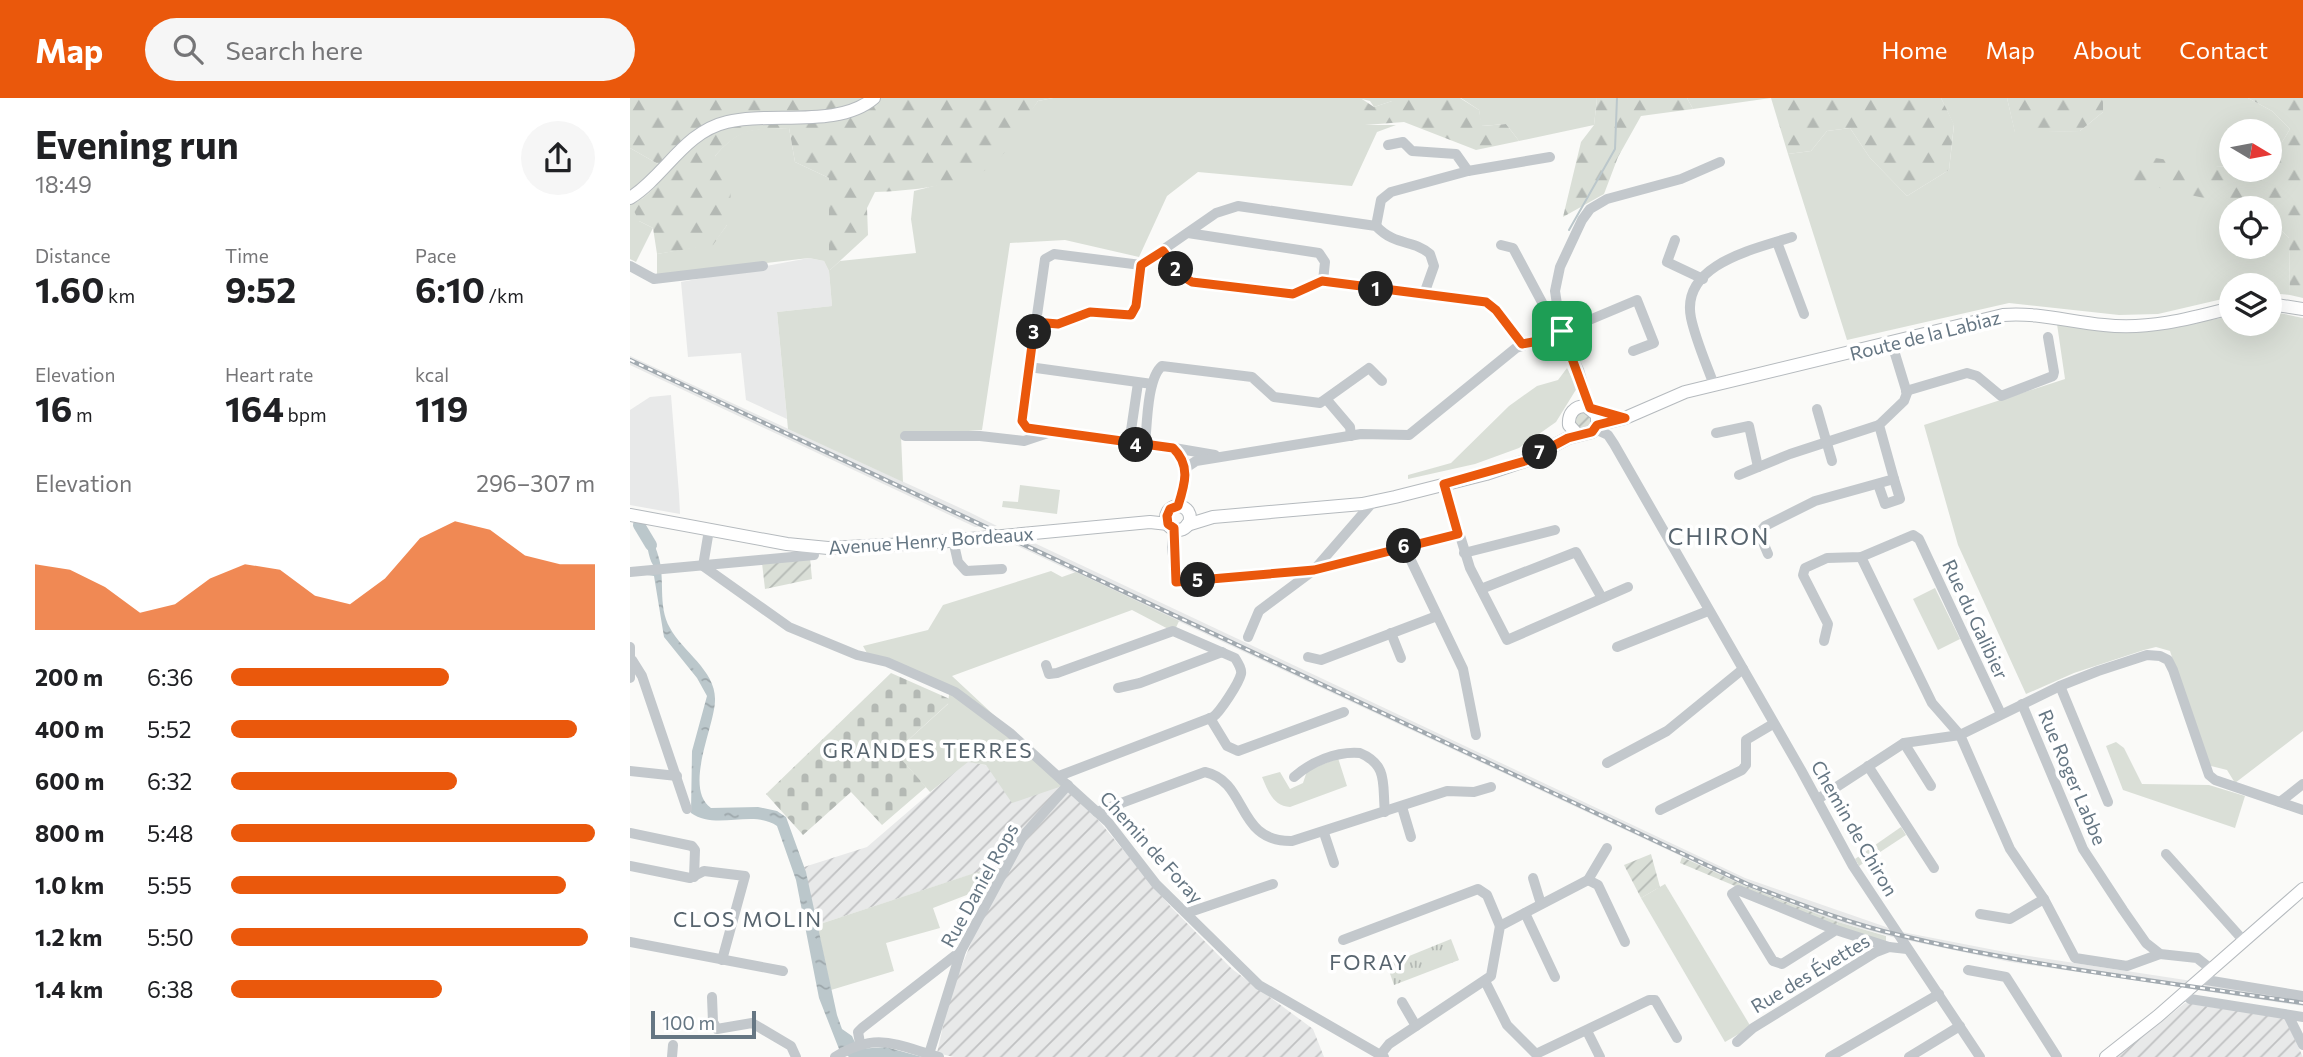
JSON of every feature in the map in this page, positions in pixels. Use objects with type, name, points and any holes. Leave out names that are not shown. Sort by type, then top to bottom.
[{"type":"main road","points":[[630,198],[686,144],[714,125],[738,120],[841,113],[863,107],[874,98]]},
{"type":"main road","points":[[2282,306],[2303,309]]},
{"type":"main road","name":"Route de la Labiaz","points":[[1374,502],[1525,461],[1574,430],[1588,435],[1596,427],[1685,392],[2003,315],[2021,313],[2126,327],[2187,320],[2219,311]]},
{"type":"main road","points":[[1574,430],[1570,415],[1587,409],[1619,420]]},
{"type":"main road","points":[[1587,409],[1596,427]]},
{"type":"main road","points":[[1170,523],[1170,509],[1185,515],[1213,517],[1374,502]]},
{"type":"main road","name":"Avenue Henry Bordeaux","points":[[630,515],[828,548],[1150,522],[1170,523],[1185,515]]},
{"type":"main road","points":[[2106,1057],[2303,889]]},
{"type":"street","points":[[1388,145],[1403,142],[1412,151],[1456,155],[1468,171]]},
{"type":"street","points":[[1376,226],[1381,200],[1391,192],[1468,171],[1550,157]]},
{"type":"street","points":[[1587,409],[1555,303],[1556,277],[1590,209],[1607,199],[1671,182],[1720,162]]},
{"type":"street","points":[[1219,455],[1027,428],[1022,421],[1044,263],[1048,256],[1141,265],[1216,213],[1238,206],[1376,226],[1393,241],[1420,247],[1430,254],[1434,266],[1424,294]]},
{"type":"street","points":[[1188,233],[1319,253],[1325,268],[1322,281]]},
{"type":"street","points":[[1714,385],[1690,316],[1691,302],[1703,279],[1717,263],[1791,237]]},
{"type":"street","points":[[1675,240],[1667,262],[1703,279]]},
{"type":"street","points":[[1777,242],[1804,314]]},
{"type":"street","points":[[1501,245],[1513,248],[1553,323],[1562,331]]},
{"type":"street","points":[[1163,251],[1182,276],[1192,282],[1293,294],[1322,281],[1492,305],[1522,344]]},
{"type":"street","points":[[1035,322],[1058,324],[1090,312],[1131,315],[1136,306],[1141,265]]},
{"type":"street","points":[[630,266],[654,279],[763,266]]},
{"type":"street","points":[[1187,467],[1219,455],[1352,436],[1409,435],[1522,344],[1544,340],[1637,300],[1654,342],[1633,351]]},
{"type":"street","points":[[1906,391],[1967,373],[1977,376],[1997,396],[2026,387],[2053,376],[2048,337]]},
{"type":"street","points":[[1739,475],[1879,425],[1903,401],[1906,391],[1892,344]]},
{"type":"street","points":[[1144,446],[1152,384],[1159,367],[1167,365],[1252,377],[1280,399],[1320,403],[1369,368],[1382,381]]},
{"type":"street","points":[[1029,367],[1152,384]]},
{"type":"street","points":[[1129,444],[1138,383]]},
{"type":"street","points":[[1327,400],[1349,427],[1352,436]]},
{"type":"street","points":[[1817,409],[1832,461]]},
{"type":"street","points":[[1596,427],[1608,435],[1619,420]]},
{"type":"street","points":[[1878,484],[1885,504],[1900,499],[1879,425]]},
{"type":"street","points":[[1716,433],[1749,426],[1758,467]]},
{"type":"street","points":[[905,436],[980,436],[1024,441],[1049,432]]},
{"type":"street","name":"Chemin de Chiron","points":[[1608,435],[1818,799],[1853,866],[1980,1057]]},
{"type":"street","points":[[1173,448],[1182,456],[1187,467],[1185,515]]},
{"type":"street","points":[[1768,554],[1759,533],[1765,526],[1815,501],[1894,479]]},
{"type":"street","points":[[1444,484],[1464,552],[1507,640],[1628,587]]},
{"type":"street","points":[[1248,637],[1259,611],[1314,570],[1374,502]]},
{"type":"street","points":[[1170,523],[1176,582],[1314,570],[1458,534]]},
{"type":"street","points":[[703,566],[709,530]]},
{"type":"street","points":[[1464,552],[1555,530]]},
{"type":"street","name":"Rue du Galibier","points":[[1861,557],[1908,535],[1919,539],[2001,714]]},
{"type":"street","points":[[953,540],[958,562],[966,571],[1002,569]]},
{"type":"street","points":[[1404,546],[1462,669],[1476,734]]},
{"type":"street","points":[[1480,589],[1576,552],[1602,598]]},
{"type":"street","name":"Avenue Henry Bordeaux","points":[[630,572],[814,555]]},
{"type":"street","points":[[1824,641],[1828,624],[1804,575],[1805,568],[1811,560],[1861,557],[1933,702],[1959,735],[2010,849],[2044,900],[2075,958],[2127,966],[2160,954],[2197,958],[2211,969]]},
{"type":"street","name":"Chemin de Foray","points":[[703,566],[789,627],[857,655],[887,662],[955,692],[1010,733],[1097,811],[1114,828],[1156,884],[1259,985],[1383,1056]]},
{"type":"street","points":[[1617,648],[1708,611]]},
{"type":"street","points":[[1308,657],[1321,660],[1437,616]]},
{"type":"street","points":[[1046,665],[1049,674],[1057,673],[1173,631],[1235,659],[1241,675],[1218,713],[1210,718],[1059,776]]},
{"type":"street","points":[[1391,633],[1401,658]]},
{"type":"street","points":[[630,647],[630,678]]},
{"type":"street","points":[[1118,688],[1140,683],[1222,652]]},
{"type":"street","points":[[1818,799],[1904,743],[1959,735],[2060,686],[2147,655],[2168,660],[2204,765],[2215,780],[2303,810]]},
{"type":"street","points":[[632,660],[642,676],[687,809]]},
{"type":"street","points":[[1607,763],[1667,731],[1743,669]]},
{"type":"street","points":[[2060,686],[2108,803]]},
{"type":"street","name":"Rue Roger Labbe","points":[[2022,704],[2082,849],[2146,943],[2160,954]]},
{"type":"street","points":[[1210,718],[1227,746],[1238,751],[1344,712]]},
{"type":"street","points":[[1660,810],[1742,770],[1746,765],[1746,740],[1773,724]]},
{"type":"street","points":[[1904,743],[1931,786]]},
{"type":"street","points":[[1294,777],[1303,769],[1329,757],[1360,753],[1381,768],[1385,783],[1385,811]]},
{"type":"street","points":[[1868,766],[1934,868]]},
{"type":"street","points":[[630,771],[677,776]]},
{"type":"street","points":[[1097,811],[1205,772],[1217,776],[1228,785],[1251,825],[1265,836],[1292,841],[1324,833],[1447,791],[1474,792],[1491,787]]},
{"type":"street","points":[[2280,802],[2303,784]]},
{"type":"street","name":"Rue Daniel Rops","points":[[934,1056],[961,951],[1023,836],[1068,785]]},
{"type":"street","points":[[1402,807],[1411,837]]},
{"type":"street","points":[[630,833],[692,846],[695,850],[694,877]]},
{"type":"street","points":[[1324,833],[1334,863]]},
{"type":"street","points":[[1500,926],[1588,880],[1607,848]]},
{"type":"street","points":[[2166,854],[2243,940]]},
{"type":"street","points":[[630,866],[690,878],[704,871],[745,876],[722,960]]},
{"type":"street","points":[[1533,878],[1541,904]]},
{"type":"street","points":[[1588,880],[1598,885],[1625,942]]},
{"type":"street","points":[[1187,913],[1273,884]]},
{"type":"street","points":[[1343,940],[1478,889],[1487,895],[1500,926],[1493,972],[1485,981],[1390,1044],[1383,1056]]},
{"type":"street","points":[[1836,930],[1782,964],[1773,961],[1732,894],[1738,890],[1836,930],[1889,947]]},
{"type":"street","points":[[1980,914],[2010,919],[2044,900]]},
{"type":"street","points":[[1525,913],[1555,977]]},
{"type":"street","points":[[630,942],[783,971]]},
{"type":"street","name":"Rue des Évettes","points":[[1737,1042],[1743,1035],[1807,994],[1889,947],[1907,949]]},
{"type":"street","points":[[858,1044],[858,1032],[862,1028],[961,951]]},
{"type":"street","points":[[1968,971],[2006,977],[2057,1057]]},
{"type":"street","points":[[1485,981],[1507,1025],[1532,1053],[1541,1053],[1656,1000],[1677,1038]]},
{"type":"street","points":[[2303,996],[2192,986],[2190,999],[2303,1017]]},
{"type":"street","points":[[1830,1057],[1939,993]]},
{"type":"street","points":[[712,997],[713,1021],[717,1028],[752,1023],[791,1046],[796,1057]]},
{"type":"street","points":[[1402,1002],[1416,1026]]},
{"type":"street","points":[[2288,1015],[2303,1045]]},
{"type":"street","points":[[1909,1057],[1960,1026]]},
{"type":"street","points":[[1587,1031],[1600,1057]]},
{"type":"street","points":[[839,1055],[858,1044],[887,1042],[934,1056]]},
{"type":"street","points":[[672,1057],[673,1045]]},
{"type":"shaded area","points":[[809,258],[824,261],[829,271],[832,306],[777,312],[787,419],[746,400],[741,353],[688,357],[681,282]]},
{"type":"shaded area","points":[[630,356],[997,526],[975,527],[630,365]]},
{"type":"shaded area","points":[[671,395],[680,514],[630,505],[630,410],[650,397]]},
{"type":"shaded area","points":[[1028,540],[1745,878],[1889,928],[1896,938],[1838,922],[1743,885],[1009,542]]},
{"type":"shaded area","points":[[967,761],[1068,784],[1170,906],[1232,969],[1313,1029],[1324,1057],[954,1057],[937,1053],[950,995],[1003,864],[817,925],[804,867],[867,847]]},
{"type":"shaded area","points":[[1902,932],[2010,953],[2192,981],[2186,988],[2010,962],[1906,940]]},
{"type":"shaded area","points":[[2206,983],[2303,998],[2303,1006],[2198,990]]},
{"type":"shaded area","points":[[2185,1003],[2285,1018],[2303,1057],[2117,1057]]},
{"type":"green space","points":[[630,98],[1053,98],[1038,101],[1004,153],[990,167],[979,173],[935,186],[875,192],[867,208],[868,235],[829,271],[829,178],[795,162],[789,128],[765,129],[740,135],[715,156],[733,176],[727,225],[713,245],[657,254],[653,228],[639,221],[634,211],[642,199],[666,178],[658,164],[630,148]]},
{"type":"green space","points":[[1053,98],[1392,98],[1392,101],[1374,107],[1370,101],[1362,99],[1365,125],[1396,125],[1377,132],[1352,186],[1198,172],[1167,196],[1139,257],[1065,240],[1010,243],[982,430],[901,436],[903,482],[788,429],[777,312],[832,306],[829,271],[824,261],[809,258],[657,276],[657,254],[713,244],[727,225],[715,156],[740,135],[756,130],[789,128],[795,162],[829,178],[830,270],[840,261],[916,253],[911,219],[914,191],[957,180],[1023,121],[1038,101]]},
{"type":"green space","points":[[1392,98],[1460,98],[1479,110],[1482,126],[1506,124],[1519,141],[1476,150],[1404,122],[1365,125],[1354,119],[1354,109],[1362,99],[1374,107],[1392,101]]},
{"type":"green space","points":[[1461,98],[1597,98],[1594,125],[1519,141],[1506,124],[1481,126],[1479,110]]},
{"type":"green space","points":[[1597,98],[1687,98],[1693,109],[1641,116],[1618,157],[1604,194],[1563,217],[1581,142],[1594,125]]},
{"type":"green space","points":[[1687,98],[1771,98],[1693,109]]},
{"type":"green space","points":[[1771,98],[1941,98],[1954,124],[1949,170],[1907,196],[1870,158],[1850,128],[1827,131],[1811,151],[1788,154]]},
{"type":"green space","points":[[1941,98],[2007,98],[2015,132],[2080,131],[2103,112],[2103,98],[2248,98],[2272,111],[2280,119],[2219,119],[2219,167],[2216,167],[2200,195],[2219,200],[2219,259],[2282,259],[2282,231],[2289,238],[2290,295],[2282,294],[2282,273],[2219,273],[2219,300],[2158,314],[2119,315],[2009,303],[1847,340],[1788,154],[1811,151],[1827,131],[1850,128],[1870,158],[1907,196],[1949,170],[1954,125]]},
{"type":"green space","points":[[2007,98],[2103,98],[2103,112],[2080,131],[2015,133]]},
{"type":"green space","points":[[2248,98],[2303,98],[2303,298],[2290,295],[2289,238],[2282,231],[2282,196],[2219,196],[2219,201],[2120,179],[2135,155],[2219,167],[2219,182],[2282,182],[2282,142],[2290,129],[2272,111]]},
{"type":"green space","points":[[2282,121],[2290,129],[2282,142]]},
{"type":"green space","points":[[630,148],[658,164],[667,178],[642,199],[639,221],[653,228],[636,262],[630,259]]},
{"type":"green space","points":[[2282,314],[2303,318],[2303,731],[2235,783],[2227,770],[2207,765],[2170,651],[2156,647],[2144,650],[2074,673],[2026,694],[1958,545],[1924,425],[2065,379],[2057,324],[2124,331],[2219,318],[2219,336],[2282,336]]},
{"type":"green space","points":[[1567,368],[1577,388],[1556,422],[1519,448],[1475,464],[1408,479],[1408,475],[1451,463],[1509,406],[1537,386],[1558,380]]},
{"type":"green space","points":[[1583,413],[1589,415],[1589,427],[1583,429],[1577,427],[1575,421],[1577,415]]},
{"type":"green space","points":[[1020,485],[1060,490],[1057,514],[1002,507],[1003,501],[1018,502]]},
{"type":"green space","points":[[810,558],[812,579],[765,589],[762,563]]},
{"type":"green space","points":[[1051,571],[1062,577],[1076,572],[1179,621],[1174,632],[1132,610],[952,676],[1068,784],[1012,803],[986,765],[968,762],[930,792],[895,752],[948,704],[950,686],[868,655],[863,646],[928,630],[943,605]]},
{"type":"green space","points":[[1935,588],[1960,639],[1938,650],[1913,599]]},
{"type":"green space","points":[[891,673],[952,700],[895,752],[926,787],[882,825],[851,792],[803,835],[766,794]]},
{"type":"green space","points":[[2116,742],[2124,748],[2142,784],[2209,785],[2245,796],[2235,828],[2123,790],[2106,746]]},
{"type":"green space","points":[[1338,758],[1347,786],[1290,807],[1275,801],[1262,777],[1280,772],[1290,789],[1303,783],[1307,771]]},
{"type":"green space","points":[[1901,827],[1906,835],[1859,866],[1855,859]]},
{"type":"green space","points":[[1651,854],[1660,887],[1641,898],[1624,865]]},
{"type":"green space","points":[[1682,857],[1743,885],[1838,922],[1836,928],[1680,863]]},
{"type":"green space","points":[[1005,863],[985,906],[977,891],[933,908],[940,928],[886,943],[894,971],[831,990],[817,925]]},
{"type":"green space","points":[[1665,884],[1751,1027],[1725,1042],[1641,898]]},
{"type":"green space","points":[[1838,922],[1886,936],[1886,942],[1836,928]]},
{"type":"green space","points":[[1451,939],[1459,960],[1394,985],[1387,965]]},
{"type":"water","points":[[645,531],[656,549],[660,564],[666,619],[676,637],[705,671],[714,690],[714,711],[700,772],[703,799],[711,808],[758,807],[777,811],[786,817],[806,872],[842,1029],[852,1036],[858,1049],[886,1047],[922,1057],[849,1057],[839,1049],[819,998],[796,880],[777,826],[757,819],[712,820],[691,813],[692,751],[707,696],[697,678],[664,637],[654,576],[647,575],[655,567],[641,535]]},
{"type":"waterway","points":[[1569,230],[1615,149],[1617,98]]},
{"type":"waterway","points":[[639,525],[651,545]]},
{"type":"railway","points":[[630,360],[1747,884],[1860,925],[1949,946],[2050,965],[2303,1003]]},
{"type":"district","name":"CHIRON","points":[[1719,536]]},
{"type":"district","name":"GRANDES TERRES","points":[[928,749]]},
{"type":"district","name":"CLOS MOLIN","points":[[748,918]]},
{"type":"district","name":"FORAY","points":[[1369,961]]},
{"type":"route","points":[[1163,251],[1182,276],[1192,282],[1293,294],[1322,281],[1333,285],[1486,302],[1492,305],[1522,344],[1544,340],[1562,331],[1579,370],[1590,408],[1606,415],[1625,418],[1597,425],[1588,435],[1578,435],[1552,444],[1525,461],[1444,484],[1458,534],[1314,570],[1176,582],[1172,547],[1174,528],[1168,524],[1167,516],[1170,509],[1178,506],[1181,498],[1187,467],[1182,456],[1173,448],[1052,433],[1027,428],[1022,421],[1035,322],[1058,324],[1090,312],[1131,315],[1136,306],[1141,265],[1163,251]]}]
